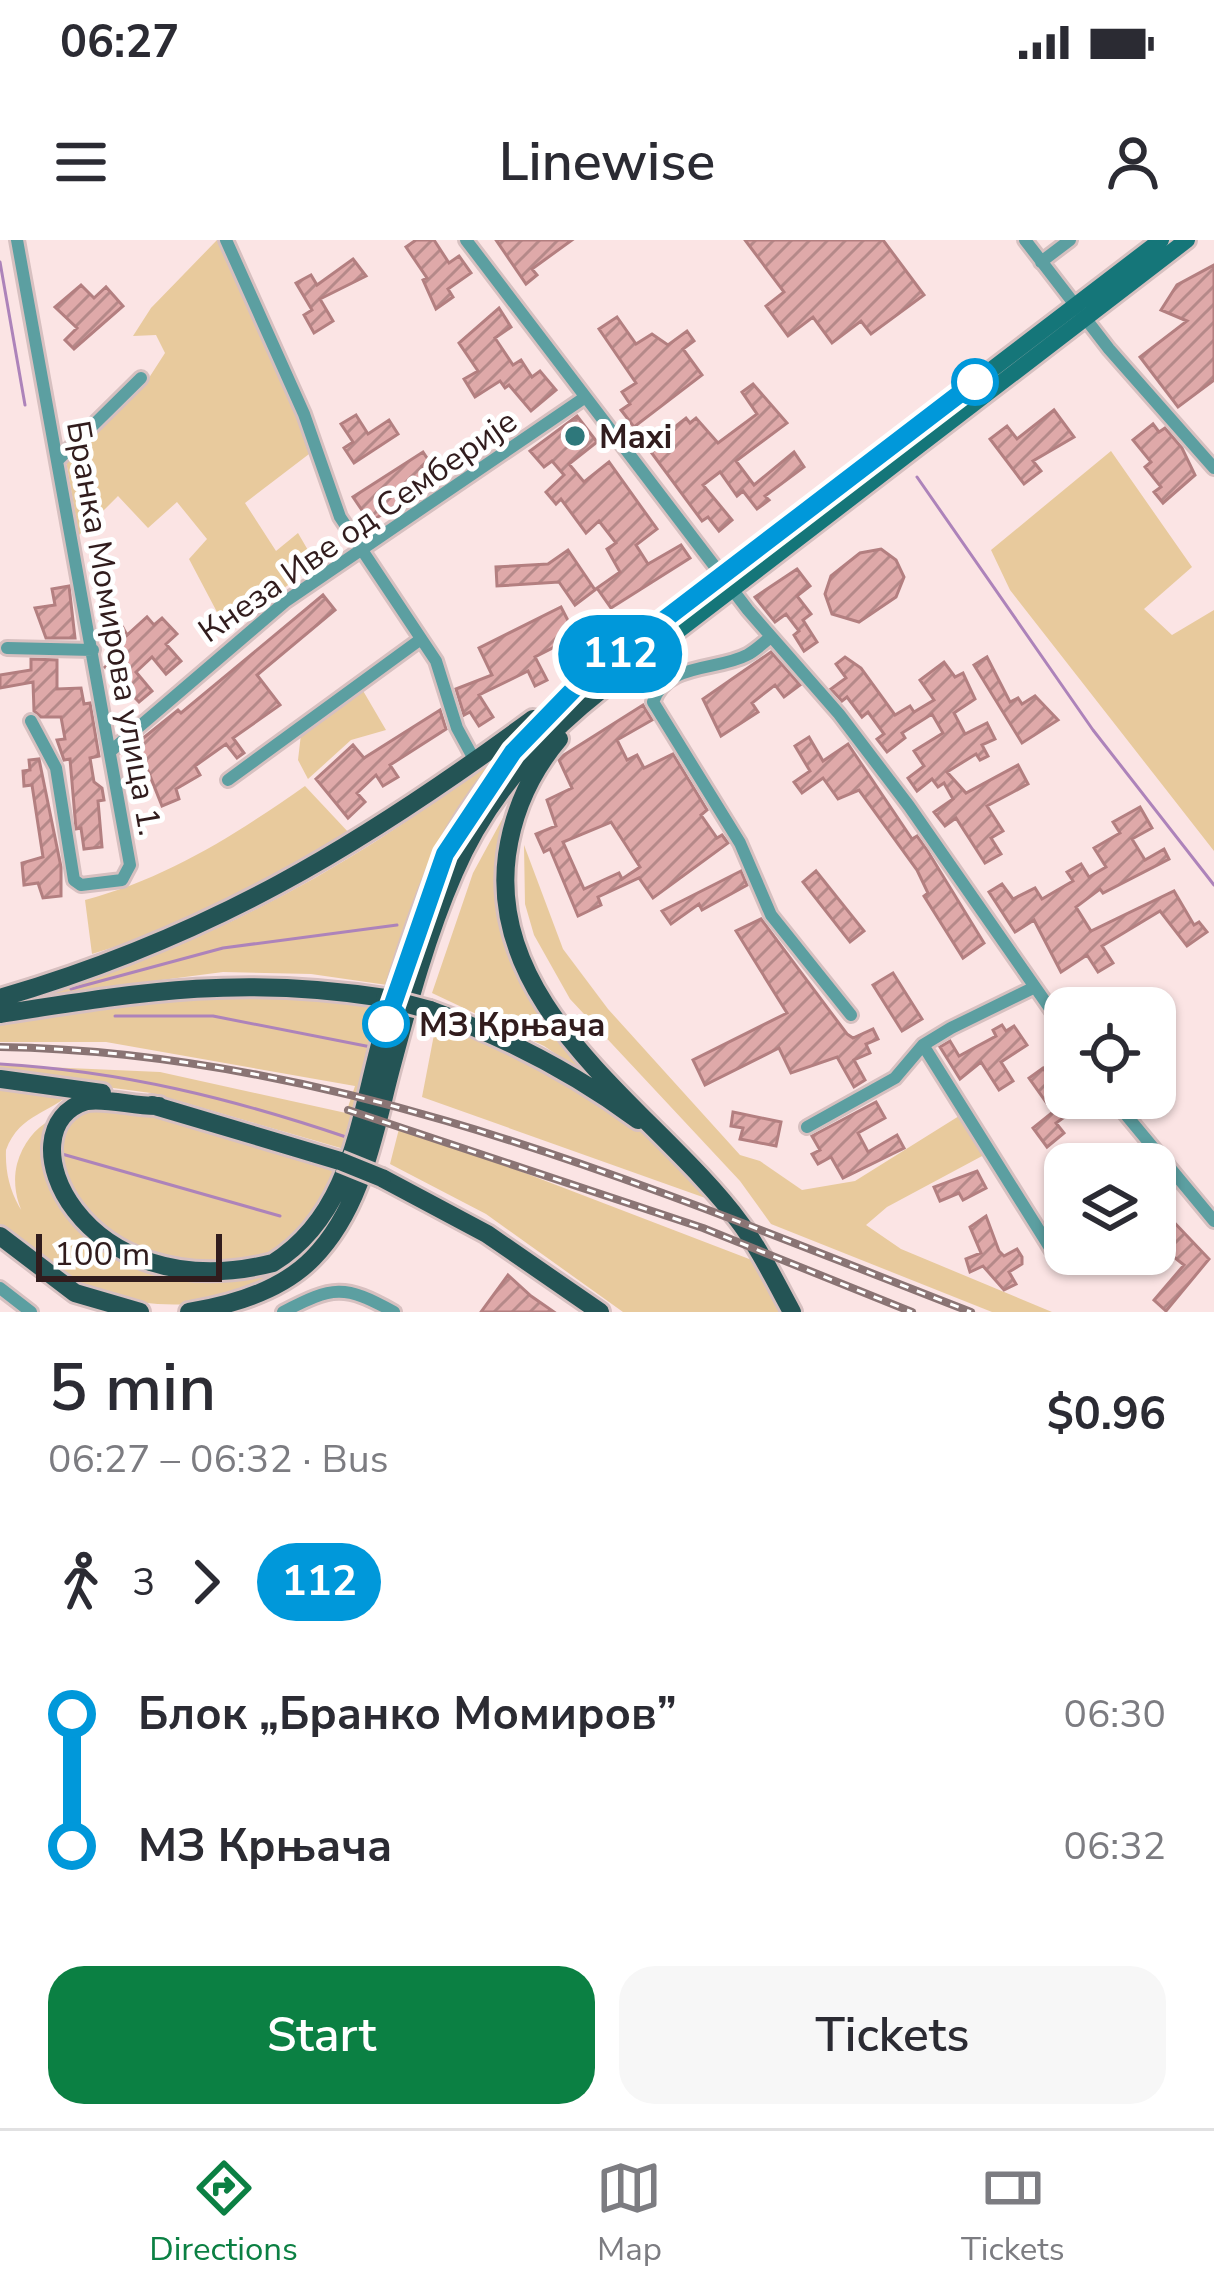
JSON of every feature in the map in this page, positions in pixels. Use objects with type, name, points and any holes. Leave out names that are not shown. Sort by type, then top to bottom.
[{"type":"main road","points":[[1079,312],[1161,240]]},
{"type":"main road","points":[[0,998],[118,961],[272,891],[373,833],[726,582],[1079,312],[1186,240]]},
{"type":"main road","points":[[189,1312],[231,1303],[285,1279],[313,1258],[337,1229],[356,1194],[440,905],[469,841],[530,755],[726,582]]},
{"type":"main road","points":[[182,1291],[220,1285],[273,1263],[329,1208],[346,1172],[408,950],[445,854],[498,770],[575,688]]},
{"type":"main road","points":[[601,690],[544,759],[521,801],[510,839],[506,894],[513,932],[538,990],[570,1036],[742,1225],[792,1312]]},
{"type":"main road","points":[[0,1014],[151,988],[217,985],[306,985],[385,998],[499,1036],[563,1069],[661,1138]]},
{"type":"main road","points":[[0,1079],[159,1106],[340,1161],[487,1234],[600,1312]]},
{"type":"main road","points":[[38,1120],[89,1101],[159,1106]]},
{"type":"main road","points":[[30,1235],[78,1272],[152,1293]]},
{"type":"main road","points":[[0,1236],[40,1272],[75,1293],[140,1312]]},
{"type":"street","name":"Бранка Момирова улица 1.","points":[[17,240],[112,750],[128,874],[81,885],[69,866],[53,758],[31,721]]},
{"type":"street","points":[[226,240],[358,550],[439,665],[457,728],[475,761]]},
{"type":"street","points":[[466,240],[726,582],[909,806],[1044,1000]]},
{"type":"street","points":[[1025,240],[1079,312],[1214,468]]},
{"type":"street","points":[[1041,262],[1070,240]]},
{"type":"street","points":[[58,460],[141,378]]},
{"type":"street","name":"Кнеза Иве од Семберије","points":[[112,750],[226,647],[358,550],[584,398]]},
{"type":"street","points":[[770,637],[745,656],[683,672],[657,692],[653,702],[740,843],[771,915],[851,1015]]},
{"type":"street","points":[[228,780],[421,639]]},
{"type":"street","points":[[7,648],[93,650]]},
{"type":"street","points":[[807,1127],[895,1078],[923,1045],[1035,987]]},
{"type":"street","points":[[923,1045],[1044,1238]]},
{"type":"street","points":[[1129,1119],[1214,1221]]},
{"type":"street","points":[[0,1288],[31,1312]]},
{"type":"street","points":[[284,1312],[320,1292],[340,1289],[392,1312]]},
{"type":"shaded area","points":[[217,240],[313,451],[245,503],[276,551],[298,533],[316,564],[227,631],[189,559],[207,539],[177,502],[148,528],[118,496],[79,535],[66,461],[145,384],[165,353],[156,335],[133,336],[151,308]]},
{"type":"shaded area","points":[[1111,451],[1192,567],[1144,609],[1172,635],[1214,610],[1214,851],[1010,590],[991,550]]},
{"type":"shaded area","points":[[642,647],[537,738],[468,830],[532,739],[583,691]]},
{"type":"shaded area","points":[[362,689],[386,730],[351,740],[308,779],[298,760],[301,734]]},
{"type":"shaded area","points":[[500,751],[503,754],[340,1175],[302,1226],[253,1267],[196,1285],[164,1287],[102,1277],[49,1247],[21,1210],[16,1172],[28,1141],[44,1124],[63,1114],[86,1109],[135,1111],[283,1148],[336,1170],[344,1149],[151,1093],[0,1073],[0,1065],[160,1072],[346,1113],[355,1086],[106,1042],[0,1042],[0,1018],[250,990],[383,1007],[387,985],[311,974],[223,972],[47,995],[168,950],[285,894],[396,828]]},
{"type":"shaded area","points":[[305,786],[350,834],[191,923],[92,954],[85,900],[145,880],[200,853]]},
{"type":"shaded area","points":[[511,803],[506,929],[603,1086],[544,1046],[432,993],[473,873]]},
{"type":"shaded area","points":[[524,845],[563,949],[608,1009],[740,1155],[760,1161],[802,1190],[855,1181],[959,1116],[984,1155],[887,1207],[866,1225],[901,1249],[1052,1312],[992,1312],[771,1224],[740,1181],[570,999],[534,935],[525,904]]},
{"type":"shaded area","points":[[442,883],[420,940],[353,1182],[326,1233],[286,1270],[253,1287],[201,1303],[143,1302],[116,1297],[67,1276],[0,1224],[0,1086],[70,1092],[28,1120],[6,1150],[16,1200],[46,1236],[91,1260],[145,1270],[204,1268],[261,1251],[311,1221],[350,1178],[405,978]]},
{"type":"shaded area","points":[[437,1019],[514,1047],[588,1088],[654,1140],[711,1200],[422,1097]]},
{"type":"shaded area","points":[[400,1125],[757,1262],[783,1312],[623,1312],[486,1214],[390,1164]]},
{"type":"building","points":[[416,240],[434,240],[449,263],[459,256],[471,273],[448,289],[453,297],[436,309],[423,280],[427,278],[406,247]]},
{"type":"building","points":[[496,240],[572,240],[532,269],[537,275],[526,284]]},
{"type":"building","points":[[745,240],[883,240],[924,295],[871,334],[861,321],[832,343],[813,317],[788,336],[766,306],[784,292]]},
{"type":"building","points":[[353,259],[366,276],[320,299],[333,321],[314,333],[304,315],[312,310],[296,283],[311,275],[317,285]]},
{"type":"building","points":[[1214,265],[1214,380],[1178,407],[1140,357],[1187,321],[1161,310],[1177,285]]},
{"type":"building","points":[[81,285],[94,298],[106,287],[123,306],[74,349],[65,340],[77,328],[55,307]]},
{"type":"building","points":[[499,308],[511,327],[495,338],[513,365],[521,360],[532,377],[540,371],[556,390],[531,411],[509,385],[505,388],[500,381],[475,397],[464,379],[478,371],[459,343]]},
{"type":"building","points":[[617,317],[636,344],[652,334],[668,345],[687,331],[694,341],[683,349],[702,375],[634,427],[621,410],[630,404],[622,392],[636,383],[599,329]]},
{"type":"building","points":[[753,384],[787,423],[736,461],[754,485],[794,452],[804,467],[765,496],[769,500],[757,509],[743,491],[737,496],[720,472],[703,485],[732,520],[719,531],[708,517],[702,521],[648,448],[686,418],[690,423],[696,418],[718,443],[757,414],[742,392]]},
{"type":"building","points":[[1054,410],[1074,437],[1033,461],[1041,471],[1024,484],[990,439],[1007,426],[1017,439]]},
{"type":"building","points":[[356,415],[368,434],[389,420],[398,434],[354,463],[344,448],[353,442],[341,424]]},
{"type":"building","points":[[577,416],[597,442],[569,464],[584,482],[609,462],[657,529],[636,545],[648,564],[681,545],[690,558],[611,608],[597,588],[620,572],[607,549],[616,543],[599,521],[586,533],[561,499],[556,504],[546,492],[564,475],[552,461],[544,467],[530,451]]},
{"type":"building","points":[[1153,424],[1159,432],[1165,428],[1182,448],[1195,475],[1163,503],[1154,492],[1161,487],[1145,467],[1151,462],[1133,440]]},
{"type":"building","points":[[423,452],[429,461],[422,466],[433,482],[370,522],[353,497]]},
{"type":"building","points":[[881,549],[896,560],[904,577],[896,597],[859,622],[832,614],[825,594],[831,576],[860,553]]},
{"type":"building","points":[[568,550],[595,590],[575,605],[559,582],[497,586],[496,567],[548,564]]},
{"type":"building","points":[[797,569],[810,586],[797,596],[811,614],[803,620],[817,642],[804,651],[794,635],[799,631],[786,614],[775,622],[755,597]]},
{"type":"building","points":[[69,586],[75,638],[46,638],[35,608],[55,605],[52,589]]},
{"type":"building","points":[[323,595],[335,610],[257,675],[280,705],[233,738],[244,753],[237,758],[226,744],[195,766],[200,775],[176,789],[179,799],[162,806],[137,743],[178,710],[181,713]]},
{"type":"building","points":[[109,602],[127,635],[147,617],[154,625],[162,618],[177,634],[166,644],[181,661],[166,674],[152,657],[136,672],[152,691],[139,702],[105,667],[117,657],[103,638],[112,631],[98,609]]},
{"type":"building","points":[[561,607],[576,636],[535,657],[547,680],[535,686],[528,671],[479,695],[493,717],[479,726],[470,712],[464,715],[456,689],[492,675],[479,648]]},
{"type":"building","points":[[771,652],[800,685],[784,697],[775,685],[752,703],[758,712],[721,736],[703,699]]},
{"type":"building","points":[[845,657],[861,668],[895,715],[910,706],[914,712],[934,700],[920,680],[944,662],[955,677],[963,673],[975,699],[954,713],[965,734],[987,723],[995,739],[982,745],[988,756],[980,760],[976,754],[947,772],[966,793],[1018,765],[1028,784],[987,806],[1003,831],[991,838],[1001,854],[985,863],[956,818],[945,826],[934,812],[953,799],[944,783],[938,787],[932,779],[917,791],[908,778],[924,766],[914,751],[943,733],[932,714],[902,733],[905,738],[887,752],[877,739],[884,734],[868,712],[862,717],[847,697],[842,701],[831,689],[846,678],[836,664]]},
{"type":"building","points":[[987,657],[1010,702],[1018,698],[1022,704],[1035,696],[1058,720],[1022,743],[974,665]]},
{"type":"building","points":[[31,659],[57,660],[57,689],[81,688],[84,704],[90,703],[99,756],[90,758],[94,782],[102,788],[104,800],[98,801],[102,847],[84,849],[81,828],[76,829],[70,759],[64,760],[57,740],[65,739],[61,717],[41,717],[34,711],[33,682],[0,688],[0,675],[31,670]]},
{"type":"building","points":[[643,705],[652,720],[617,740],[627,760],[637,755],[644,768],[673,754],[707,810],[701,815],[717,838],[722,835],[728,843],[653,898],[639,878],[598,897],[601,905],[578,916],[550,849],[544,852],[536,834],[556,826],[547,800],[572,788],[559,760]],"holes":[[[611,822],[640,867],[622,879],[619,873],[584,889],[563,842]]]},
{"type":"building","points":[[440,710],[446,729],[390,765],[398,777],[383,786],[376,775],[357,793],[365,802],[348,818],[316,779],[353,745],[364,758]]},
{"type":"building","points":[[809,737],[823,761],[848,744],[912,839],[917,836],[927,850],[984,943],[963,958],[924,896],[928,893],[917,870],[859,790],[838,799],[823,778],[802,793],[794,782],[810,771],[795,746]]},
{"type":"building","points":[[39,759],[61,867],[61,896],[43,898],[38,883],[24,885],[22,863],[43,857],[32,785],[24,786],[23,771],[30,770],[29,760]]},
{"type":"building","points":[[1140,807],[1152,828],[1132,839],[1145,860],[1164,849],[1169,859],[1103,893],[1100,889],[1076,907],[1091,931],[1174,891],[1194,925],[1199,922],[1207,932],[1187,946],[1160,911],[1102,946],[1113,963],[1098,972],[1087,955],[1061,972],[1034,920],[1015,932],[989,892],[1002,884],[1013,899],[1035,888],[1042,899],[1073,881],[1067,872],[1081,864],[1089,877],[1106,867],[1094,848],[1120,833],[1113,822]]},
{"type":"building","points":[[741,871],[747,885],[702,910],[699,904],[671,924],[662,911]]},
{"type":"building","points":[[816,871],[864,931],[850,942],[803,882]]},
{"type":"building","points":[[761,919],[847,1034],[853,1038],[873,1029],[878,1039],[866,1044],[870,1053],[854,1060],[865,1080],[854,1087],[837,1057],[791,1073],[779,1048],[705,1085],[693,1060],[787,1013],[736,931]]},
{"type":"building","points":[[893,973],[922,1019],[902,1031],[873,985]]},
{"type":"building","points":[[1002,1025],[1006,1031],[1014,1026],[1027,1045],[1001,1062],[1013,1081],[999,1090],[981,1062],[960,1079],[940,1047],[950,1041],[959,1056],[996,1036],[993,1030]]},
{"type":"building","points":[[1044,1069],[1044,1099],[1029,1078]]},
{"type":"building","points":[[876,1102],[885,1118],[858,1133],[868,1152],[897,1135],[904,1148],[843,1178],[831,1157],[818,1164],[812,1154],[820,1150],[812,1136]]},
{"type":"building","points":[[733,1112],[781,1122],[776,1146],[740,1139],[743,1128],[731,1126]]},
{"type":"building","points":[[1044,1119],[1062,1119],[1056,1123],[1064,1133],[1044,1143],[1033,1128]]},
{"type":"building","points":[[977,1171],[986,1188],[963,1200],[959,1193],[940,1201],[934,1187]]},
{"type":"building","points":[[986,1216],[999,1251],[1004,1256],[1017,1249],[1022,1257],[1022,1264],[1009,1272],[1016,1284],[1004,1290],[983,1266],[970,1272],[966,1259],[981,1253],[970,1227]]},
{"type":"building","points":[[1176,1224],[1209,1259],[1166,1311],[1154,1300],[1184,1265],[1176,1259]]},
{"type":"building","points":[[508,1275],[531,1296],[554,1312],[481,1312]]},
{"type":"waterway","points":[[0,262],[25,405]]},
{"type":"waterway","points":[[917,477],[1093,730],[1214,885]]},
{"type":"waterway","points":[[71,989],[223,948],[397,925]]},
{"type":"waterway","points":[[115,1016],[213,1016],[371,1047]]},
{"type":"waterway","points":[[0,1064],[90,1073],[177,1089],[349,1138]]},
{"type":"waterway","points":[[62,1154],[280,1216]]},
{"type":"railway","points":[[0,1047],[127,1055],[252,1074],[375,1101],[616,1176],[971,1312]]},
{"type":"railway","points":[[348,1110],[703,1228],[912,1312]]},
{"type":"bus line","name":"112","points":[[386,1024],[445,854],[513,752],[575,688],[975,382]]},
{"type":"place","name":"Maxi","points":[[575,436]]},
{"type":"place","name":"МЗ Крњача","points":[[386,1024]]}]
